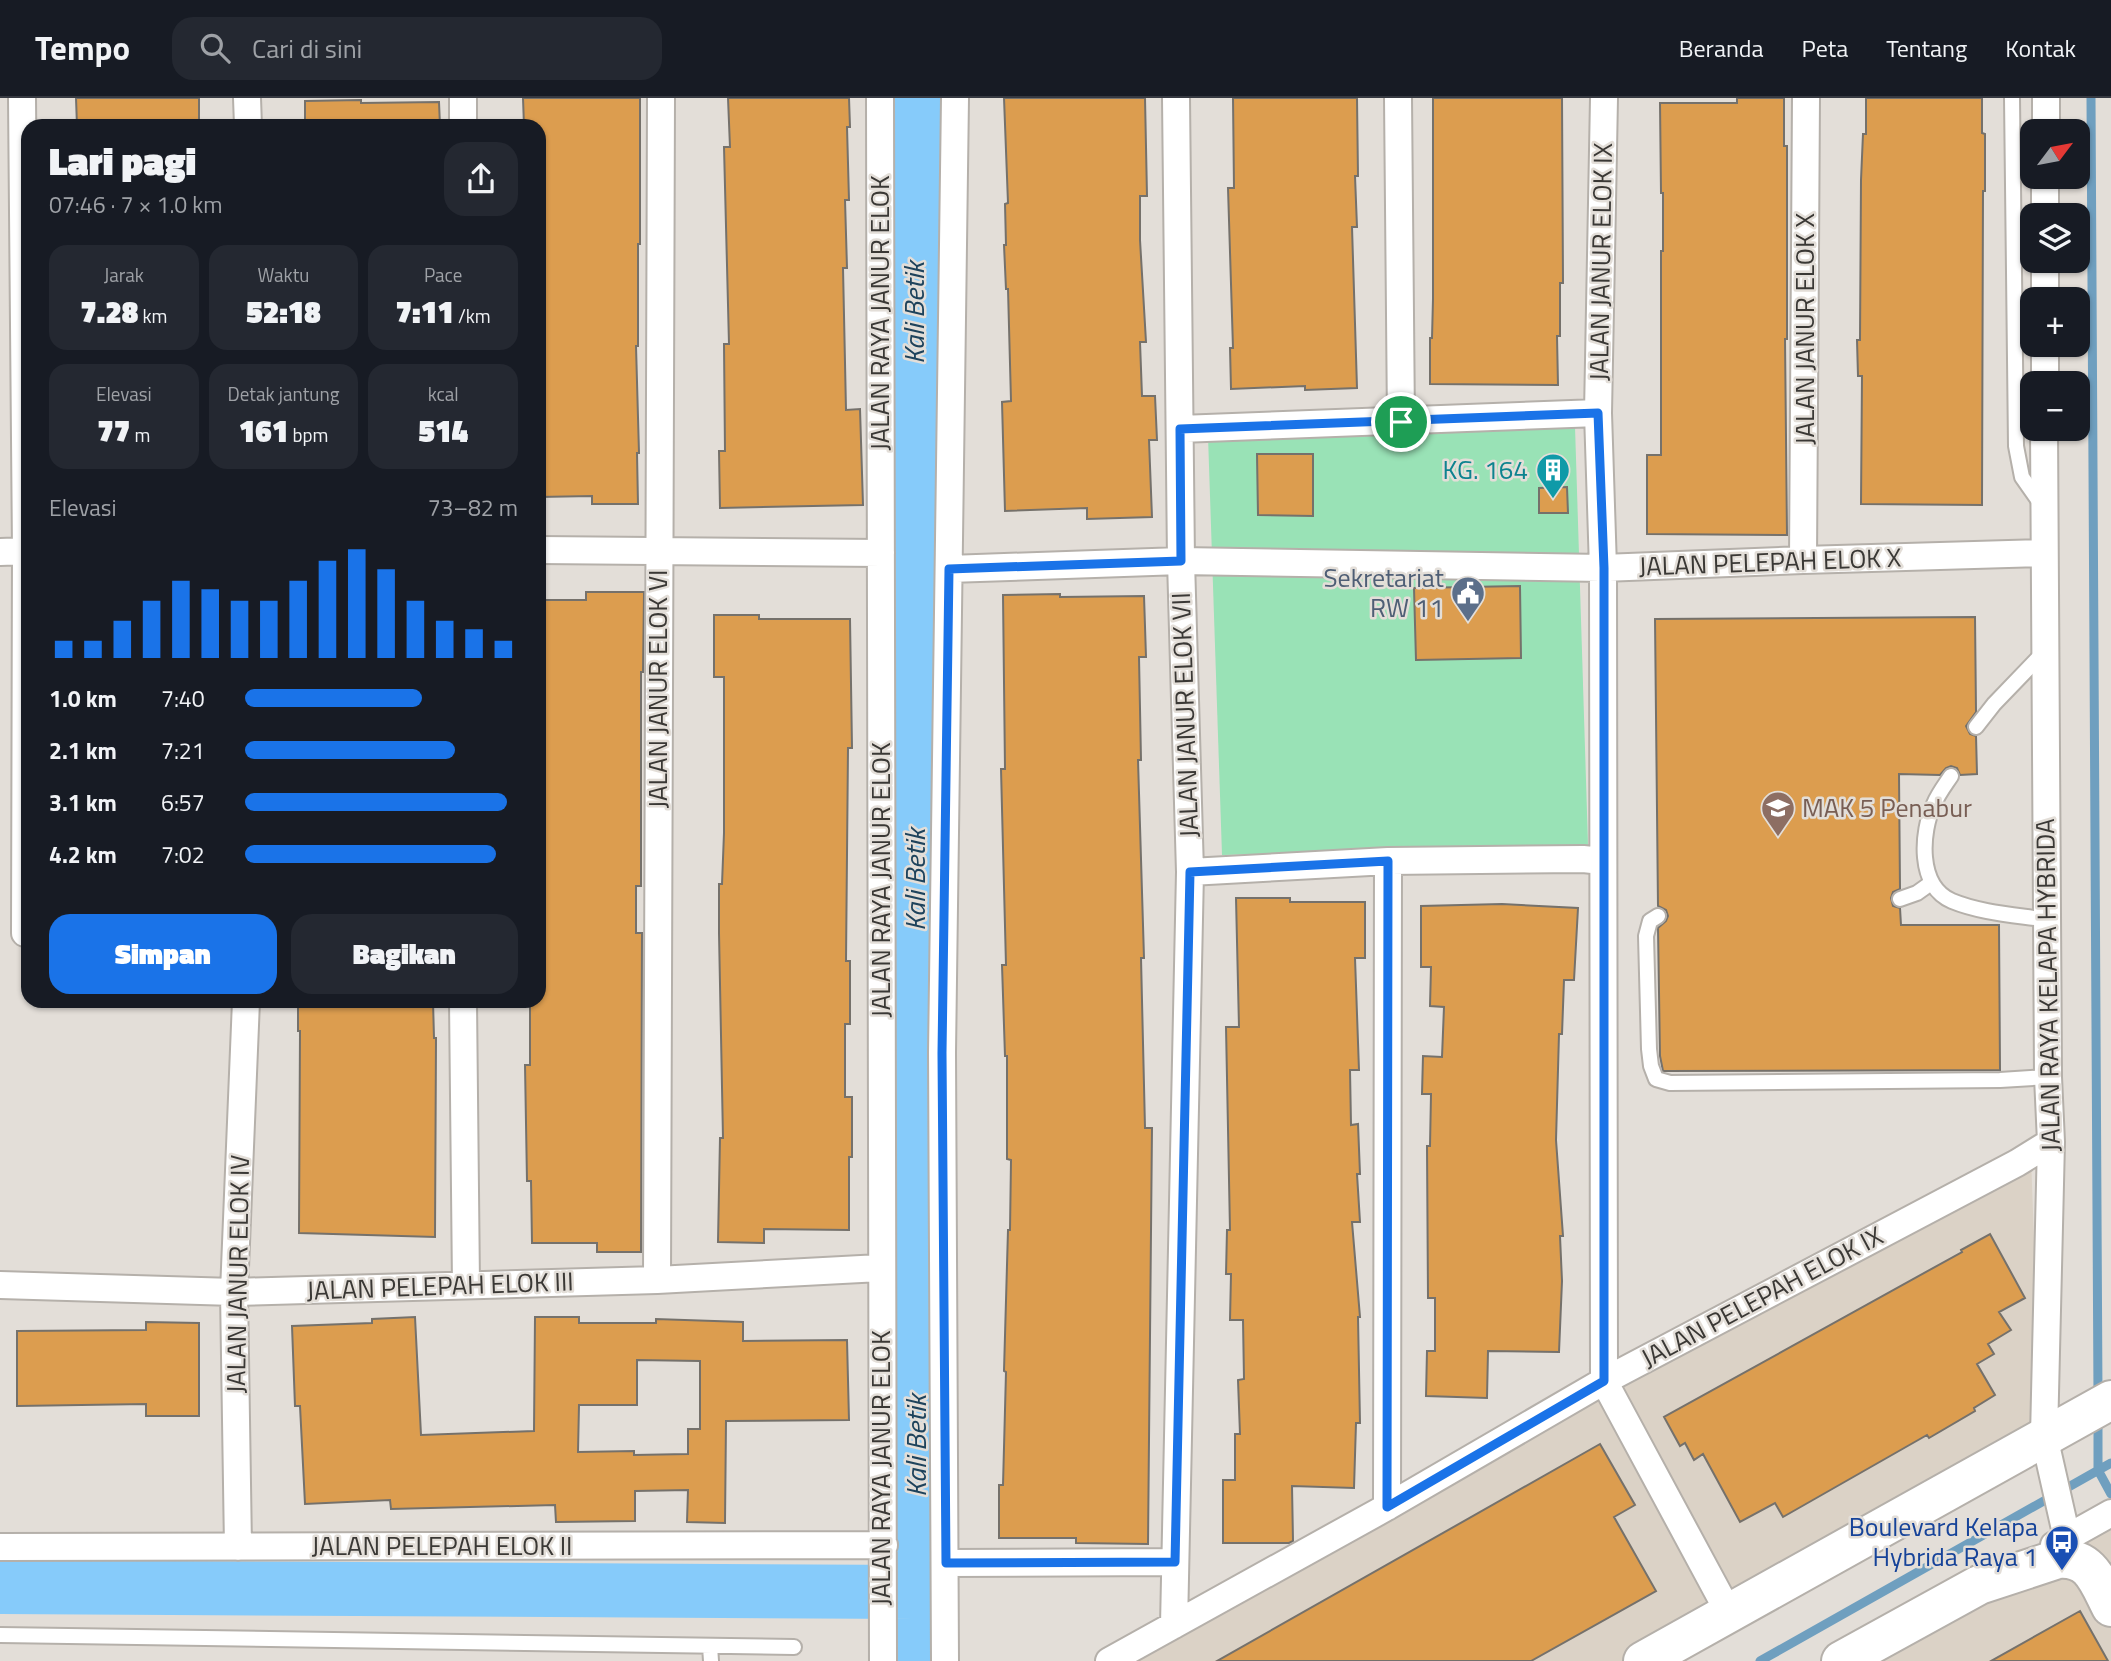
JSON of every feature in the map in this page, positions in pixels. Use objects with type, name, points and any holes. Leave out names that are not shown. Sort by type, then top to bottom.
[{"type":"main road","points":[[1643,1661],[2051,1439],[2111,1400]]},
{"type":"main road","points":[[1841,1661],[1979,1585],[2058,1559],[2100,1562],[2111,1607]]},
{"type":"street","points":[[22,98],[22,119]]},
{"type":"street","points":[[247,98],[248,119]]},
{"type":"street","points":[[463,98],[463,119]]},
{"type":"street","name":"JALAN JANUR ELOK VI","points":[[657,1280],[661,98]]},
{"type":"street","name":"JALAN RAYA JANUR ELOK","points":[[880,98],[880,1268],[883,1661]]},
{"type":"street","points":[[946,1661],[942,1053],[955,98]]},
{"type":"street","name":"JALAN JANUR ELOK VII","points":[[1174,1625],[1190,872],[1181,561],[1176,98]]},
{"type":"street","points":[[1398,98],[1401,422]]},
{"type":"street","name":"JALAN JANUR ELOK IX","points":[[1604,98],[1598,413],[1604,568],[1604,1381],[1729,1613]]},
{"type":"street","name":"JALAN JANUR ELOK X","points":[[1803,560],[1806,98]]},
{"type":"street","points":[[2046,98],[2046,119]]},
{"type":"street","points":[[21,211],[18,551],[21,715]]},
{"type":"street","points":[[1180,429],[1598,413]]},
{"type":"street","name":"JALAN RAYA KELAPA HYBRIDA","points":[[2044,441],[2051,1439],[2070,1529]]},
{"type":"street","points":[[546,550],[881,553]]},
{"type":"street","name":"JALAN PELEPAH ELOK X","points":[[949,569],[1181,561],[1604,568],[2044,553]]},
{"type":"street","points":[[1387,1507],[1388,861]]},
{"type":"street","points":[[1190,872],[1388,861],[1602,861]]},
{"type":"street","name":"JALAN JANUR ELOK IV","points":[[238,1547],[234,1292],[246,1008]]},
{"type":"street","points":[[463,1008],[466,1285]]},
{"type":"street","name":"JALAN PELEPAH ELOK IX","points":[[1109,1661],[1387,1507],[1604,1381],[2017,1163],[2051,1142]]},
{"type":"street","name":"JALAN PELEPAH ELOK III","points":[[0,1285],[234,1292],[657,1280],[880,1268]]},
{"type":"street","points":[[1979,1585],[2070,1529],[2111,1513]]},
{"type":"street","name":"JALAN PELEPAH ELOK II","points":[[0,1547],[884,1550]]},
{"type":"street","points":[[946,1563],[1175,1562]]},
{"type":"lane","points":[[2012,98],[2016,446],[2022,477],[2044,508]]},
{"type":"lane","points":[[1976,727],[1994,704],[2045,651]]},
{"type":"lane","points":[[1951,776],[1933,804],[1923,850],[1931,883],[1949,900],[1995,912],[2048,920]]},
{"type":"lane","points":[[1900,899],[1917,893],[1931,883]]},
{"type":"lane","points":[[1658,916],[1650,921],[1647,936],[1648,1049],[1656,1079],[1684,1083],[2000,1080],[2048,1077]]},
{"type":"lane","points":[[0,1635],[794,1647]]},
{"type":"lane","points":[[710,1646],[711,1661]]},
{"type":"shaded area","points":[[2031,1157],[2041,1432],[1624,1661],[1127,1661]]},
{"type":"shaded area","points":[[2111,1525],[2111,1661],[1864,1661]]},
{"type":"green space","points":[[1575,426],[1588,845],[1222,855],[1208,436]]},
{"type":"building","points":[[76,98],[199,98],[199,119],[77,119]]},
{"type":"building","points":[[523,98],[640,98],[640,244],[636,346],[638,504],[592,504],[592,496],[546,497],[546,119],[524,119]]},
{"type":"building","points":[[728,98],[849,98],[849,200],[845,200],[847,268],[843,268],[846,410],[860,409],[863,505],[720,508],[719,451],[725,451],[724,344],[729,344],[724,147],[730,147]]},
{"type":"building","points":[[1004,98],[1145,98],[1147,196],[1140,196],[1140,240],[1146,342],[1140,342],[1142,396],[1155,396],[1157,440],[1149,440],[1152,517],[1087,519],[1087,508],[1005,511],[1002,402],[1011,401],[1004,245],[1005,204],[1008,203]]},
{"type":"building","points":[[1233,98],[1357,98],[1357,227],[1352,227],[1357,388],[1305,390],[1305,386],[1231,389],[1230,348],[1233,348],[1228,188],[1234,188]]},
{"type":"building","points":[[1433,98],[1562,98],[1563,283],[1560,283],[1560,336],[1557,336],[1558,385],[1430,384],[1433,299]]},
{"type":"building","points":[[1737,98],[1784,98],[1784,146],[1787,146],[1787,535],[1647,534],[1647,455],[1661,455],[1663,193],[1660,103],[1737,103]]},
{"type":"building","points":[[1866,98],[1982,98],[1985,191],[1982,505],[1861,504],[1862,376],[1858,376],[1857,340],[1860,340],[1861,180],[1863,134],[1866,134]]},
{"type":"building","points":[[305,101],[439,102],[440,119],[305,119]]},
{"type":"building","points":[[1257,454],[1313,454],[1313,516],[1258,515]]},
{"type":"building","name":"KG. 164","points":[[1567,487],[1568,513],[1539,513],[1539,488]]},
{"type":"building","name":"Sekretariat RW 11","points":[[1520,586],[1521,658],[1416,660],[1414,588]]},
{"type":"building","points":[[586,592],[644,592],[641,672],[641,886],[636,886],[636,933],[642,933],[641,1252],[597,1252],[597,1243],[532,1243],[531,1181],[527,1181],[525,1065],[530,1065],[530,1008],[546,1008],[546,600],[586,600]]},
{"type":"building","points":[[1060,594],[1060,597],[1144,596],[1146,657],[1139,657],[1141,760],[1138,760],[1144,958],[1141,958],[1145,1128],[1152,1128],[1148,1544],[1076,1543],[1076,1538],[999,1538],[999,1485],[1003,1485],[1011,1160],[1007,1159],[1007,1056],[1002,965],[1006,965],[1001,769],[1005,769],[1003,595]]},
{"type":"building","points":[[714,615],[759,615],[759,619],[850,619],[852,748],[848,748],[846,961],[850,961],[850,1024],[845,1024],[845,1097],[852,1097],[849,1230],[764,1229],[764,1243],[718,1242],[720,1138],[723,1138],[719,884],[722,884],[724,833],[724,677],[714,677]]},
{"type":"building","name":"MAK 5 Penabur","points":[[1975,617],[1976,712],[1966,726],[1970,734],[1976,736],[1977,774],[1960,775],[1957,768],[1951,766],[1940,775],[1899,774],[1900,889],[1893,892],[1891,898],[1893,906],[1900,908],[1901,925],[1999,925],[2000,1070],[1663,1071],[1660,1056],[1658,928],[1668,916],[1666,910],[1658,906],[1655,619]]},
{"type":"building","points":[[1236,898],[1290,898],[1290,902],[1365,902],[1365,958],[1355,958],[1359,1070],[1350,1070],[1351,1125],[1358,1124],[1360,1174],[1357,1174],[1360,1222],[1352,1222],[1360,1317],[1360,1423],[1356,1423],[1354,1488],[1292,1486],[1293,1541],[1289,1543],[1223,1543],[1223,1480],[1235,1480],[1235,1434],[1240,1434],[1238,1380],[1244,1379],[1243,1320],[1230,1320],[1231,1274],[1226,1274],[1227,1230],[1230,1230],[1226,1027],[1239,1027]]},
{"type":"building","points":[[1502,904],[1578,908],[1574,980],[1564,980],[1562,1034],[1559,1034],[1556,1140],[1563,1236],[1560,1236],[1562,1281],[1559,1352],[1488,1351],[1487,1398],[1426,1396],[1427,1351],[1435,1351],[1435,1298],[1428,1298],[1427,1146],[1430,1146],[1431,1094],[1422,1094],[1423,1056],[1442,1057],[1444,1007],[1430,1006],[1431,967],[1421,967],[1421,906]]},
{"type":"building","points":[[298,1008],[433,1008],[436,1038],[435,1237],[299,1233]]},
{"type":"building","points":[[1990,1234],[2025,1298],[1999,1312],[2011,1330],[1988,1344],[1994,1354],[1977,1364],[1995,1395],[1974,1408],[1975,1411],[1929,1438],[1927,1435],[1783,1517],[1775,1503],[1740,1522],[1703,1454],[1694,1460],[1685,1443],[1680,1446],[1664,1417]]},
{"type":"building","points":[[415,1317],[421,1435],[534,1431],[535,1317],[579,1317],[579,1323],[656,1323],[656,1319],[743,1322],[743,1341],[847,1340],[849,1420],[726,1421],[725,1523],[687,1522],[688,1490],[635,1491],[635,1521],[556,1522],[555,1505],[391,1509],[390,1500],[305,1504],[300,1406],[295,1406],[292,1326],[372,1323],[372,1319]],"holes":[[[637,1360],[700,1361],[700,1429],[688,1429],[688,1454],[578,1452],[579,1405],[637,1405]]]},
{"type":"building","points":[[146,1322],[199,1323],[199,1416],[146,1416],[146,1404],[17,1406],[17,1331],[146,1330]]},
{"type":"building","points":[[1600,1444],[1635,1505],[1614,1517],[1656,1591],[1531,1661],[1217,1661]]},
{"type":"building","points":[[2080,1611],[2108,1661],[1991,1661]]},
{"type":"waterway","name":"Kali Betik","points":[[913,98],[916,1661]]},
{"type":"waterway","points":[[2091,98],[2098,1397]]},
{"type":"waterway","points":[[2098,1418],[2098,1470],[2111,1494]]},
{"type":"waterway","points":[[1760,1661],[2111,1463]]},
{"type":"waterway","points":[[0,1587],[917,1592]]},
{"type":"place","name":"KG. 164","points":[[1553,500]]},
{"type":"place","name":"Sekretariat RW 11","points":[[1468,623]]},
{"type":"place","name":"MAK 5 Penabur","points":[[1778,838]]},
{"type":"place","name":"Boulevard Kelapa Hybrida Raya 1","points":[[2062,1572]]},
{"type":"route","points":[[1598,413],[1604,568],[1604,1381],[1387,1507],[1388,861],[1190,872],[1175,1562],[946,1563],[942,1053],[949,569],[1181,561],[1180,429],[1401,422],[1598,413]]}]
